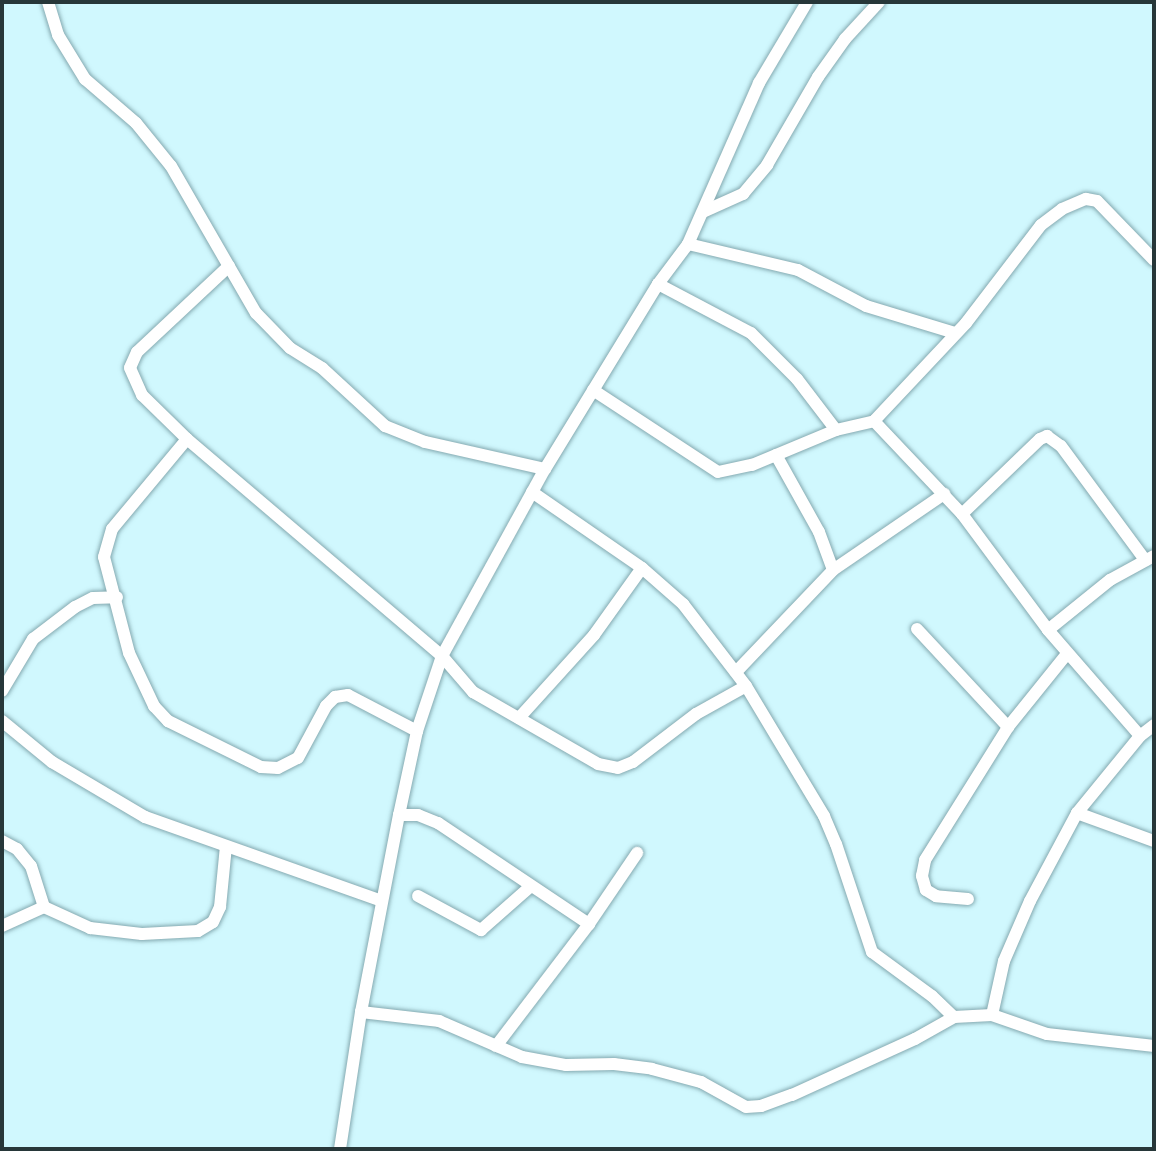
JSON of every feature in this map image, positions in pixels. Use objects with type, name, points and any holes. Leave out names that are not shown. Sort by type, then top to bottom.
[{"type":"street","points":[[48,2],[58,35],[85,79],[136,123],[171,166],[256,313],[290,348],[321,368],[385,426],[425,442],[545,469]]},
{"type":"street","points":[[340,1149],[361,1012],[416,731],[442,656],[545,469],[658,284],[688,244],[705,211],[759,83],[807,2]]},
{"type":"street","points":[[705,211],[743,194],[767,165],[818,77],[845,39],[879,2]]},
{"type":"street","points":[[593,390],[718,471],[735,471],[836,430],[874,421],[966,323],[1041,225],[1062,209],[1086,199],[1097,201],[1154,260]]},
{"type":"street","points":[[688,244],[798,270],[866,306],[955,332]]},
{"type":"street","points":[[229,266],[132,359],[130,368],[142,395],[187,439],[442,656],[473,692],[598,764],[618,768],[633,762],[696,714],[746,686]]},
{"type":"street","points":[[658,284],[751,333],[797,379],[836,430]]},
{"type":"street","points":[[874,421],[962,514],[1048,631],[1140,736]]},
{"type":"street","points":[[962,514],[1040,439],[1047,436],[1060,446],[1150,558],[1110,580],[1048,631]]},
{"type":"street","points":[[187,439],[112,529],[104,556],[117,597],[129,653],[154,706],[168,721],[261,767],[278,768],[298,758],[326,706],[335,698],[348,695],[416,731]]},
{"type":"street","points":[[776,455],[820,531],[833,570]]},
{"type":"street","points":[[532,492],[642,568],[683,604],[746,686],[824,816],[872,952],[932,996],[954,1017]]},
{"type":"street","points":[[736,672],[833,570],[944,494]]},
{"type":"street","points":[[519,718],[594,635],[642,568]]},
{"type":"street","points":[[2,691],[33,639],[93,597],[117,597]]},
{"type":"street","points":[[917,629],[1008,727]]},
{"type":"street","points":[[968,899],[936,897],[926,890],[922,876],[925,860],[1008,727],[1067,654]]},
{"type":"street","points":[[2,720],[52,762],[145,817],[382,901]]},
{"type":"street","points":[[992,1015],[1004,961],[1030,901],[1077,813],[1140,736],[1154,724]]},
{"type":"street","points":[[1077,813],[1154,841]]},
{"type":"street","points":[[399,816],[418,815],[438,823],[589,924]]},
{"type":"street","points":[[2,841],[17,849],[31,866],[44,907],[90,928],[142,934],[198,931],[213,922],[220,907],[226,846]]},
{"type":"street","points":[[496,1045],[589,924],[637,853]]},
{"type":"street","points":[[418,896],[481,930],[530,887]]},
{"type":"street","points":[[2,926],[44,907]]},
{"type":"street","points":[[361,1012],[439,1021],[522,1057],[566,1065],[614,1064],[652,1069],[701,1082],[746,1107],[761,1106],[792,1096],[954,1017],[992,1015],[1047,1034],[1154,1046]]}]
